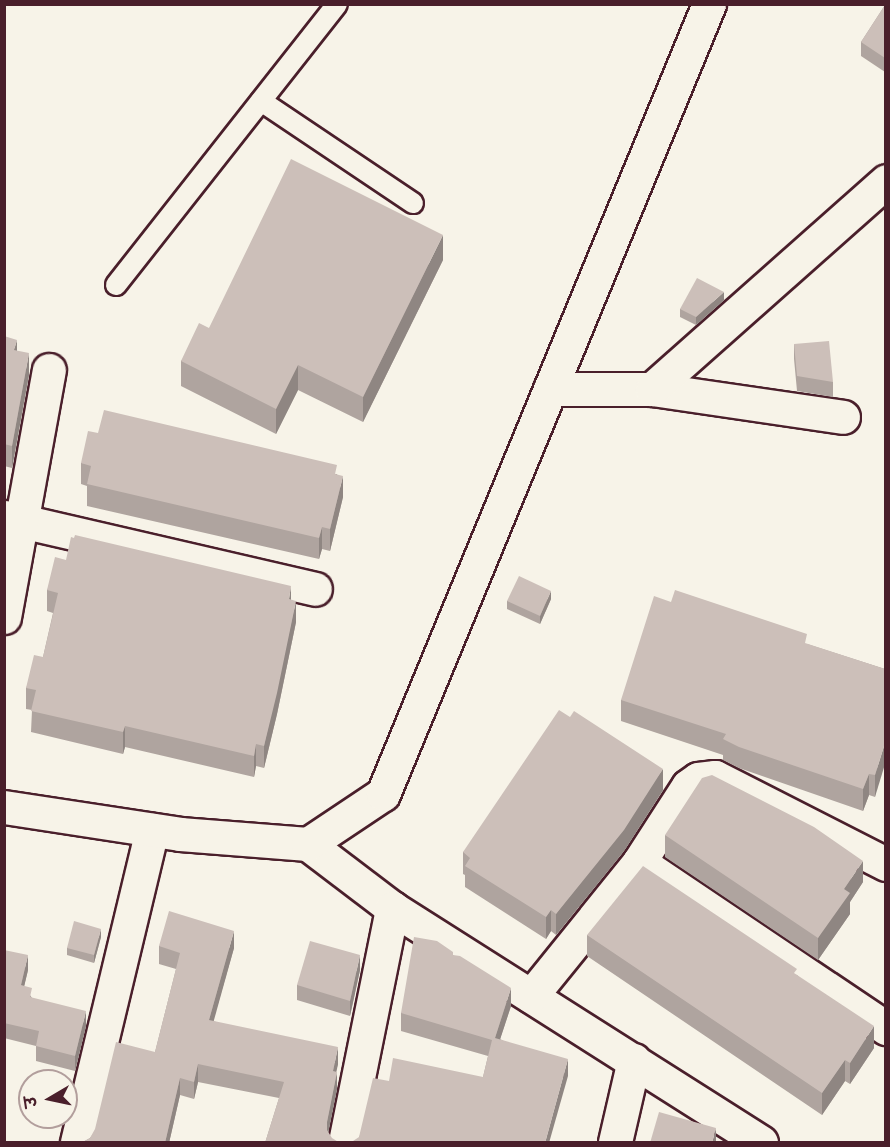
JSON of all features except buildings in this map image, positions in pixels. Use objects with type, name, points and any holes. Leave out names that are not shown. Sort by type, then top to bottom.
[{"type":"street","points":[[308,844],[383,794],[709,4]]},
{"type":"street","points":[[652,390],[885,181]]},
{"type":"street","points":[[4,617],[13,519],[49,370]]},
{"type":"street","points":[[550,389],[652,390],[843,417]]},
{"type":"street","points":[[13,519],[315,589]]},
{"type":"street","points":[[531,996],[639,862],[688,786],[698,779],[715,777],[885,864]]},
{"type":"street","points":[[4,807],[152,830],[308,844],[392,908],[761,1143]]},
{"type":"street","points":[[77,1143],[152,830]]},
{"type":"street","points":[[639,862],[885,1028]]},
{"type":"street","points":[[345,1143],[392,908]]},
{"type":"street","points":[[615,1143],[634,1060]]},
{"type":"lane","points":[[116,285],[337,4]]},
{"type":"lane","points":[[261,101],[413,203]]}]
